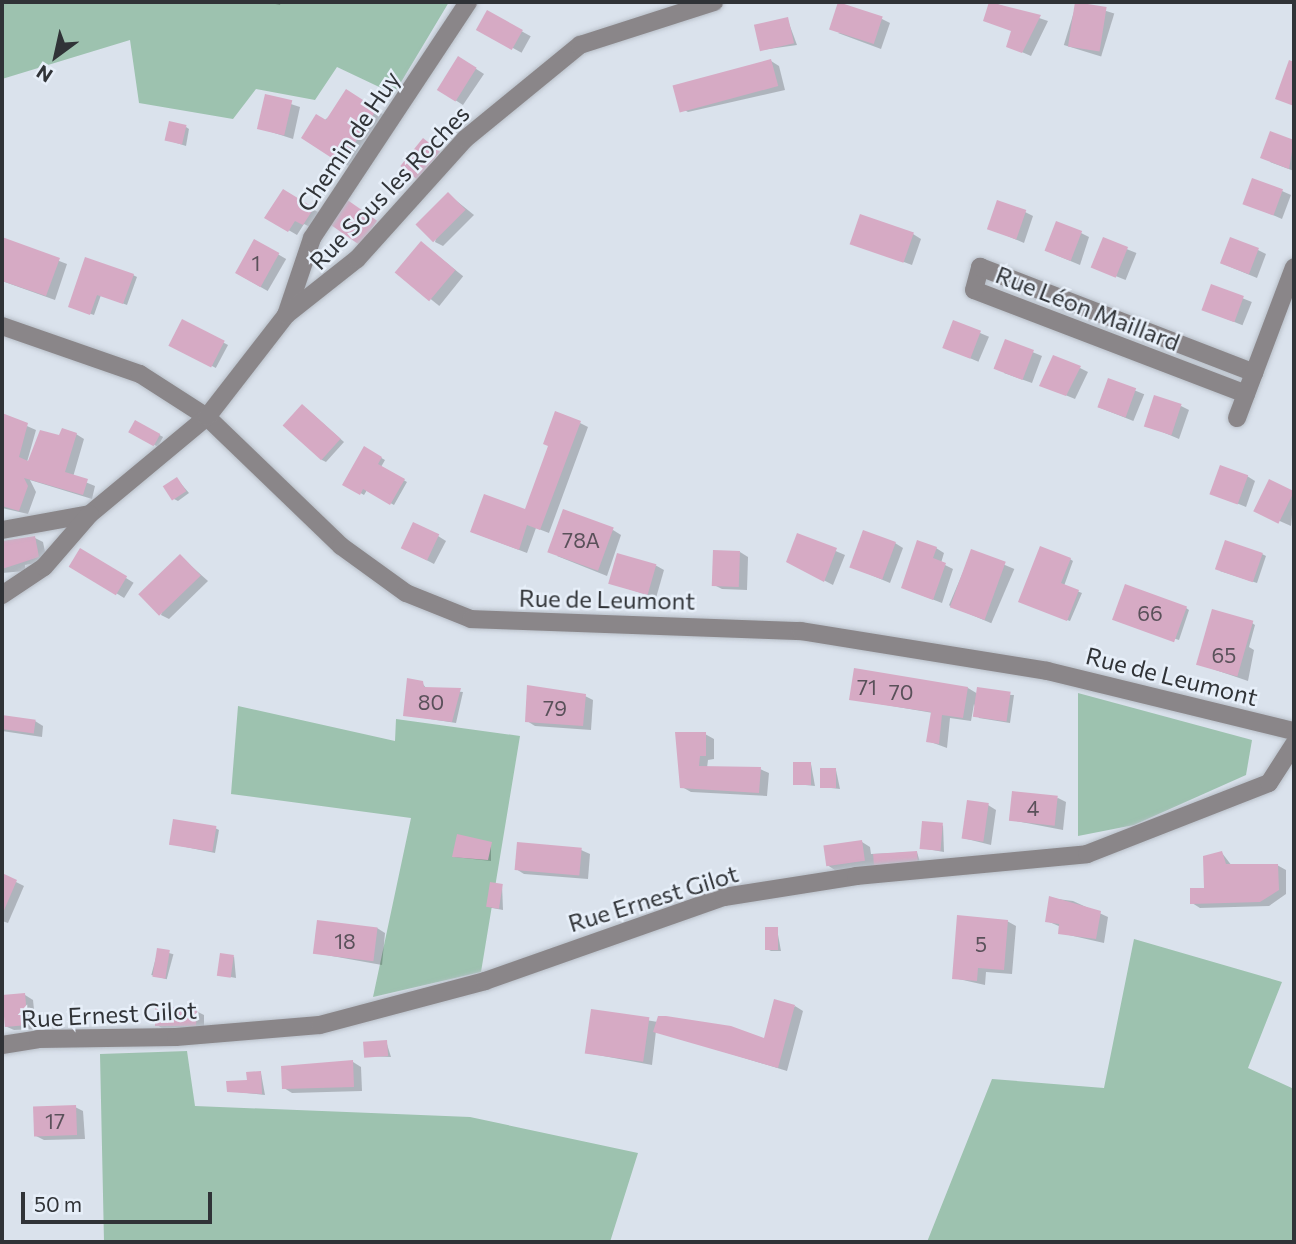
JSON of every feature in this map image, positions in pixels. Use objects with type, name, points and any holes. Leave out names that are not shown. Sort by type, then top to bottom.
[{"type":"street","name":"Chemin de Huy","points":[[286,315],[312,237],[468,2]]},
{"type":"street","name":"Rue Sous les Roches","points":[[2,595],[44,568],[90,514],[207,417],[286,315],[357,259],[465,139],[579,45],[713,2]]},
{"type":"street","name":"Rue Léon Maillard","points":[[1246,394],[974,290],[980,267],[1254,373]]},
{"type":"street","points":[[1237,418],[1294,267]]},
{"type":"street","name":"Rue de Leumont","points":[[2,326],[140,374],[207,417],[341,546],[406,593],[471,620],[801,631],[1047,671],[1294,731]]},
{"type":"street","points":[[2,530],[90,514]]},
{"type":"street","name":"Rue Ernest Gilot","points":[[2,1045],[38,1039],[176,1037],[320,1025],[485,981],[724,897],[856,876],[1087,854],[1269,783],[1294,744]]},
{"type":"green space","points":[[2,2],[449,2],[394,94],[337,67],[315,100],[256,89],[233,119],[139,103],[130,40],[2,79]]},
{"type":"green space","points":[[1078,693],[1252,740],[1246,775],[1134,825],[1078,836]]},
{"type":"green space","points":[[238,706],[395,741],[396,719],[520,736],[481,972],[373,997],[411,818],[231,794]]},
{"type":"green space","points":[[1134,939],[1282,982],[1248,1068],[1294,1089],[1294,1242],[927,1242],[992,1079],[1104,1088]]},
{"type":"green space","points":[[187,1051],[195,1106],[470,1117],[638,1153],[610,1242],[104,1242],[100,1054]]},
{"type":"building","points":[[838,2],[883,17],[874,44],[829,30]]},
{"type":"building","points":[[989,2],[1041,15],[1022,53],[1006,47],[1011,31],[983,21]]},
{"type":"building","points":[[1075,2],[1107,7],[1100,51],[1068,46]]},
{"type":"building","points":[[487,10],[523,30],[512,50],[476,30]]},
{"type":"building","points":[[788,17],[794,43],[760,51],[754,25]]},
{"type":"building","points":[[458,56],[477,68],[455,102],[437,90]]},
{"type":"building","points":[[771,59],[778,86],[680,112],[672,85]]},
{"type":"building","points":[[1289,60],[1294,62],[1294,106],[1275,99]]},
{"type":"building","points":[[346,89],[377,109],[341,164],[301,138],[316,114],[326,120]]},
{"type":"building","points":[[265,94],[292,100],[284,135],[257,129]]},
{"type":"building","points":[[169,121],[187,125],[182,145],[165,140]]},
{"type":"building","points":[[1270,131],[1294,140],[1289,169],[1260,158]]},
{"type":"building","points":[[423,138],[440,152],[417,180],[400,166]]},
{"type":"building","points":[[1252,178],[1283,189],[1273,216],[1242,204]]},
{"type":"building","points":[[283,189],[314,208],[303,225],[295,221],[288,232],[264,218]]},
{"type":"building","points":[[448,192],[466,210],[433,242],[415,225]]},
{"type":"building","points":[[346,199],[377,221],[360,245],[329,224]]},
{"type":"building","points":[[997,200],[1026,210],[1016,239],[987,229]]},
{"type":"building","points":[[860,214],[914,233],[903,263],[850,244]]},
{"type":"building","points":[[1056,221],[1082,231],[1071,261],[1045,251]]},
{"type":"building","points":[[2,237],[60,258],[46,296],[2,281]]},
{"type":"building","points":[[1103,237],[1128,247],[1116,278],[1091,268]]},
{"type":"building","points":[[1230,237],[1259,248],[1249,274],[1220,263]]},
{"type":"building","points":[[254,239],[279,253],[260,287],[235,273]]},
{"type":"building","points":[[421,241],[455,270],[429,301],[395,272]]},
{"type":"building","points":[[85,257],[134,274],[123,304],[97,295],[90,315],[68,307]]},
{"type":"building","points":[[1211,284],[1244,296],[1234,322],[1201,310]]},
{"type":"building","points":[[182,319],[225,341],[211,368],[168,346]]},
{"type":"building","points":[[953,320],[981,331],[970,359],[942,348]]},
{"type":"building","points":[[1005,339],[1034,350],[1022,380],[994,369]]},
{"type":"building","points":[[1053,355],[1081,366],[1066,396],[1039,386]]},
{"type":"building","points":[[1108,378],[1136,388],[1126,417],[1097,407]]},
{"type":"building","points":[[1154,395],[1182,404],[1171,435],[1144,426]]},
{"type":"building","points":[[302,404],[341,439],[321,460],[283,426]]},
{"type":"building","points":[[555,411],[581,421],[540,530],[527,525],[519,550],[470,532],[484,494],[525,509],[548,446],[543,444]]},
{"type":"building","points":[[2,413],[28,423],[19,457],[28,461],[40,430],[59,435],[62,428],[77,433],[65,472],[88,479],[83,495],[24,478],[28,486],[19,511],[2,506]]},
{"type":"building","points":[[135,420],[160,434],[154,446],[128,432]]},
{"type":"building","points":[[364,446],[382,457],[378,464],[405,479],[390,505],[363,489],[360,495],[342,485]]},
{"type":"building","points":[[1220,465],[1248,475],[1238,504],[1209,494]]},
{"type":"building","points":[[177,477],[186,491],[172,501],[163,486]]},
{"type":"building","points":[[1269,479],[1294,491],[1278,524],[1253,511]]},
{"type":"building","points":[[563,509],[614,527],[598,571],[547,552]]},
{"type":"building","points":[[413,522],[439,534],[427,561],[401,548]]},
{"type":"building","points":[[863,530],[896,542],[882,580],[849,568]]},
{"type":"building","points":[[797,533],[837,548],[824,582],[786,562]]},
{"type":"building","points":[[35,536],[39,557],[2,569],[2,541]]},
{"type":"building","points":[[917,540],[937,547],[933,558],[946,563],[933,600],[901,588]]},
{"type":"building","points":[[1225,540],[1263,553],[1253,582],[1215,569]]},
{"type":"building","points":[[1040,546],[1071,558],[1061,583],[1079,590],[1067,621],[1018,602]]},
{"type":"building","points":[[80,548],[127,576],[116,595],[69,567]]},
{"type":"building","points":[[971,549],[1006,562],[985,620],[950,607]]},
{"type":"building","points":[[713,550],[740,551],[739,587],[712,586]]},
{"type":"building","points":[[617,553],[656,564],[648,595],[608,584]]},
{"type":"building","points":[[180,554],[201,576],[159,616],[138,594]]},
{"type":"building","points":[[1125,584],[1187,607],[1174,642],[1112,620]]},
{"type":"building","points":[[1212,609],[1253,621],[1237,677],[1196,665]]},
{"type":"building","points":[[854,668],[968,687],[963,718],[942,715],[939,744],[926,742],[931,712],[849,700]]},
{"type":"building","points":[[407,678],[423,681],[424,687],[461,688],[452,722],[403,716]]},
{"type":"building","points":[[527,685],[586,694],[583,726],[525,722]]},
{"type":"building","points":[[977,687],[1011,692],[1006,721],[973,717]]},
{"type":"building","points":[[2,715],[36,720],[34,734],[2,729]]},
{"type":"building","points":[[675,732],[706,732],[706,756],[700,756],[699,766],[761,767],[759,793],[680,788]]},
{"type":"building","points":[[793,762],[811,762],[811,785],[793,785]]},
{"type":"building","points":[[820,768],[836,768],[836,788],[820,788]]},
{"type":"building","points":[[1012,791],[1058,796],[1055,826],[1009,821]]},
{"type":"building","points":[[967,800],[989,803],[983,842],[962,839]]},
{"type":"building","points":[[173,819],[216,826],[212,852],[169,845]]},
{"type":"building","points":[[922,821],[943,823],[940,851],[920,849]]},
{"type":"building","points":[[457,834],[492,842],[488,860],[452,857]]},
{"type":"building","points":[[862,840],[865,861],[826,866],[823,845]]},
{"type":"building","points":[[517,842],[582,848],[579,876],[515,870]]},
{"type":"building","points":[[917,851],[918,865],[874,868],[873,854]]},
{"type":"building","points":[[1222,851],[1226,864],[1278,864],[1279,890],[1260,902],[1190,904],[1190,888],[1204,888],[1203,856]]},
{"type":"building","points":[[2,873],[17,880],[2,915]]},
{"type":"building","points":[[490,882],[503,884],[499,909],[486,907]]},
{"type":"building","points":[[1049,896],[1101,911],[1096,939],[1058,934],[1059,924],[1045,922]]},
{"type":"building","points":[[957,915],[1008,920],[1004,970],[978,968],[977,981],[952,979]]},
{"type":"building","points":[[317,920],[378,927],[373,961],[313,954]]},
{"type":"building","points":[[765,927],[778,927],[778,950],[765,950]]},
{"type":"building","points":[[157,948],[170,950],[165,979],[152,977]]},
{"type":"building","points":[[220,953],[234,955],[231,978],[217,976]]},
{"type":"building","points":[[25,993],[28,1025],[5,1027],[2,995]]},
{"type":"building","points":[[774,999],[795,1005],[778,1068],[653,1032],[658,1016],[666,1016],[731,1026],[764,1038]]},
{"type":"building","points":[[155,1006],[197,1009],[196,1026],[155,1026]]},
{"type":"building","points":[[591,1009],[649,1017],[643,1062],[585,1054]]},
{"type":"building","points":[[387,1040],[388,1056],[364,1058],[363,1042]]},
{"type":"building","points":[[353,1060],[354,1087],[282,1089],[281,1066]]},
{"type":"building","points":[[261,1071],[262,1094],[227,1092],[226,1081],[247,1080],[246,1072]]},
{"type":"building","points":[[76,1105],[77,1135],[34,1136],[33,1107]]}]
